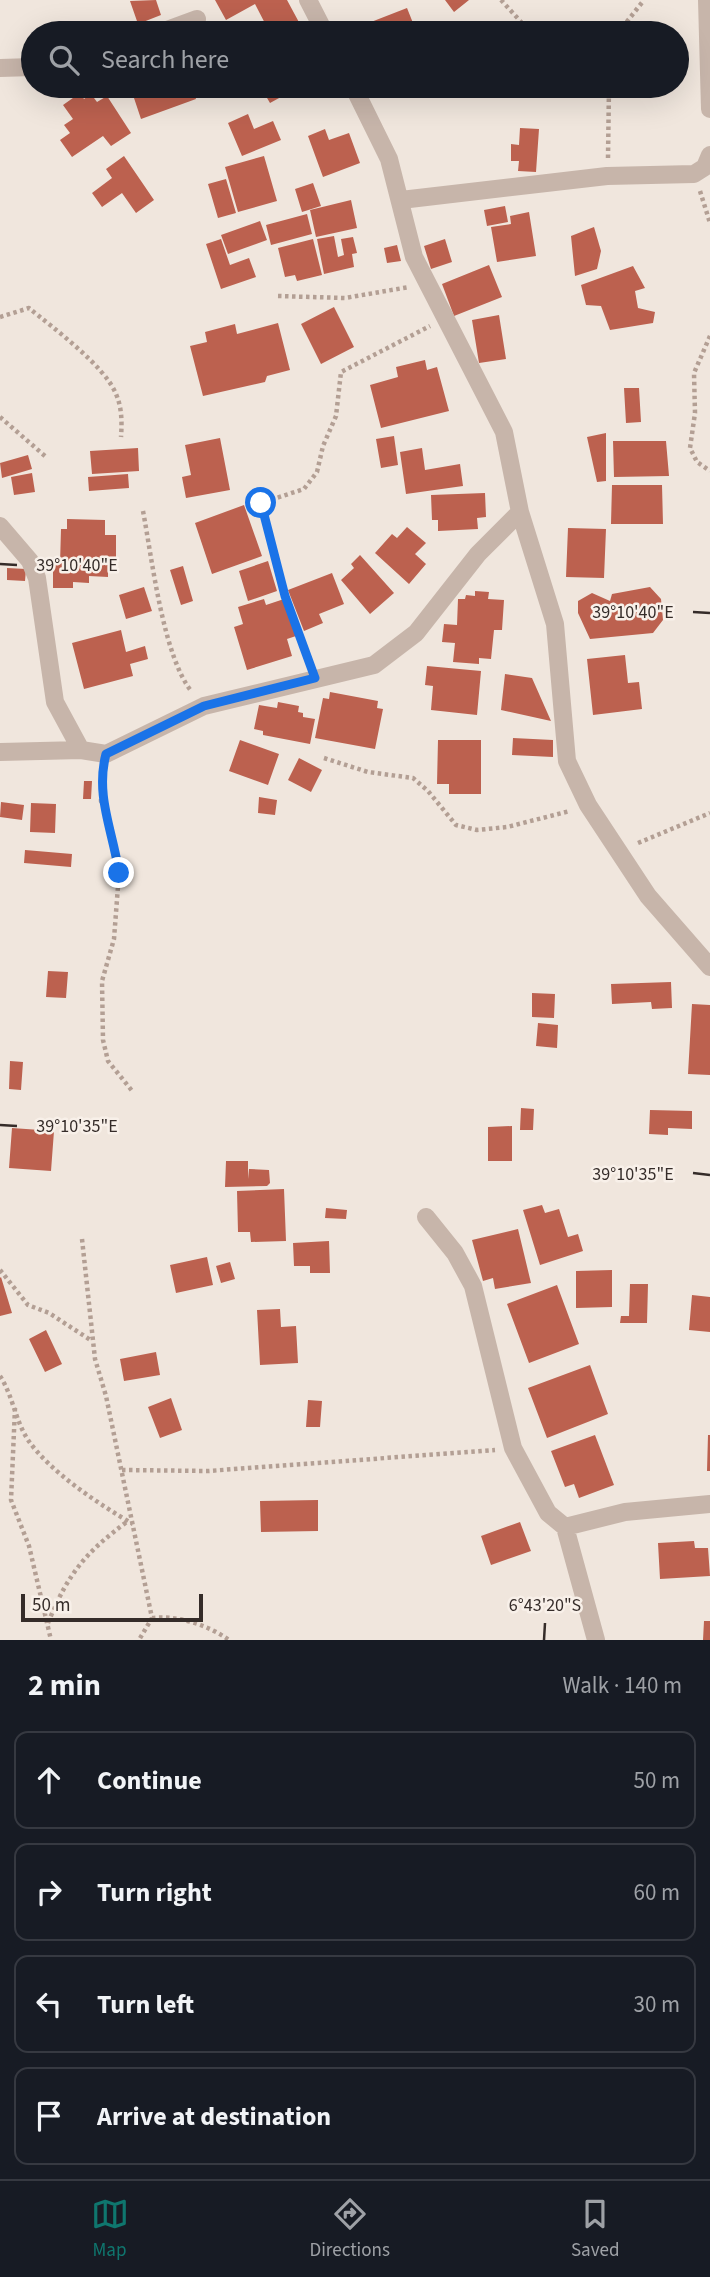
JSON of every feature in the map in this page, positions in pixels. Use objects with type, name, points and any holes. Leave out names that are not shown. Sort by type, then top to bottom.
[{"type":"street","points":[[308,0],[319,21]]},
{"type":"street","points":[[707,0],[710,109]]},
{"type":"street","points":[[192,21],[197,19]]},
{"type":"street","points":[[0,68],[21,67]]},
{"type":"street","points":[[359,98],[388,159],[414,257],[443,319],[477,376],[504,432],[520,512],[555,624],[567,761],[588,805],[648,896],[710,967]]},
{"type":"street","points":[[401,200],[607,176],[694,174],[705,167],[710,155]]},
{"type":"street","points":[[0,752],[81,750],[106,754],[204,706],[374,665],[416,633],[478,554],[520,512]]},
{"type":"street","points":[[0,526],[30,561],[37,578],[55,702],[81,750]]},
{"type":"street","points":[[426,1217],[455,1253],[473,1286],[513,1448],[548,1513],[565,1527],[596,1640]]},
{"type":"street","points":[[565,1527],[625,1512],[710,1504]]},
{"type":"path","points":[[501,0],[520,21]]},
{"type":"path","points":[[627,21],[644,0]]},
{"type":"path","points":[[607,176],[609,98]]},
{"type":"path","points":[[694,174],[710,223]]},
{"type":"path","points":[[278,296],[345,298],[427,284]]},
{"type":"path","points":[[0,317],[29,308],[80,351],[115,390],[122,413],[121,437]]},
{"type":"path","points":[[315,678],[285,596],[261,503],[304,489],[317,472],[323,446],[336,416],[341,372],[443,319]]},
{"type":"path","points":[[710,336],[694,373],[695,413],[690,448],[697,462],[710,471]]},
{"type":"path","points":[[0,417],[45,456]]},
{"type":"path","points":[[143,511],[168,636],[183,681],[204,706]]},
{"type":"path","points":[[106,754],[102,769],[101,801],[110,822],[119,873],[114,939],[102,981],[103,1040],[108,1061],[133,1092]]},
{"type":"path","points":[[324,758],[368,772],[413,778],[428,791],[456,825],[477,830],[535,822],[588,805]]},
{"type":"path","points":[[618,851],[710,813]]},
{"type":"path","points":[[82,1239],[93,1341],[152,1618],[139,1640]]},
{"type":"path","points":[[0,1270],[28,1305],[50,1313],[93,1341]]},
{"type":"path","points":[[0,1376],[28,1439],[43,1456],[92,1498],[134,1524]]},
{"type":"path","points":[[15,1408],[11,1500],[29,1546],[51,1637],[41,1640]]},
{"type":"path","points":[[122,1470],[208,1471],[513,1448]]},
{"type":"path","points":[[48,1625],[56,1604],[81,1562],[93,1547],[128,1521]]},
{"type":"path","points":[[152,1618],[173,1616],[185,1619],[229,1640]]},
{"type":"building","points":[[156,0],[161,15],[146,21],[137,21],[130,1]]},
{"type":"building","points":[[215,0],[287,0],[298,21],[264,21],[255,4],[226,20]]},
{"type":"building","points":[[445,0],[469,0],[454,12]]},
{"type":"building","points":[[407,8],[412,21],[374,21]]},
{"type":"building","points":[[73,98],[94,98],[97,102],[108,98],[131,133],[111,146],[103,136],[72,157],[60,140],[70,133],[64,125],[73,119],[63,105]]},
{"type":"building","points":[[134,98],[196,98],[196,99],[141,119]]},
{"type":"building","points":[[248,114],[254,129],[273,121],[281,140],[242,156],[228,123]]},
{"type":"building","points":[[520,128],[539,129],[536,172],[518,171],[519,161],[511,161],[511,144],[519,145]]},
{"type":"building","points":[[325,129],[329,140],[349,133],[360,163],[323,177],[308,136]]},
{"type":"building","points":[[124,156],[154,200],[136,213],[122,193],[102,207],[92,193],[112,178],[106,169]]},
{"type":"building","points":[[264,156],[277,201],[238,212],[225,167]]},
{"type":"building","points":[[226,179],[236,213],[218,218],[208,184]]},
{"type":"building","points":[[313,183],[321,206],[302,212],[295,189]]},
{"type":"building","points":[[351,200],[357,228],[316,237],[310,210]]},
{"type":"building","points":[[505,206],[508,222],[487,226],[484,210]]},
{"type":"building","points":[[529,212],[536,256],[497,262],[491,227],[511,224],[510,216]]},
{"type":"building","points":[[307,214],[312,234],[271,245],[266,225]]},
{"type":"building","points":[[260,221],[267,240],[228,254],[221,235]]},
{"type":"building","points":[[594,227],[601,251],[597,269],[575,276],[571,236]]},
{"type":"building","points":[[334,236],[338,257],[344,255],[341,239],[353,237],[357,253],[352,254],[354,267],[324,274],[317,239]]},
{"type":"building","points":[[221,239],[230,265],[249,258],[256,277],[221,289],[206,244]]},
{"type":"building","points":[[313,239],[322,275],[297,281],[295,275],[285,277],[278,248]]},
{"type":"building","points":[[445,239],[452,262],[431,269],[424,246]]},
{"type":"building","points":[[397,245],[401,261],[387,263],[384,248]]},
{"type":"building","points":[[489,265],[502,297],[454,316],[442,284]]},
{"type":"building","points":[[633,266],[645,288],[635,291],[638,308],[655,312],[653,323],[610,330],[601,306],[586,305],[581,285]]},
{"type":"building","points":[[334,307],[354,347],[321,364],[301,324]]},
{"type":"building","points":[[499,315],[506,359],[479,363],[472,320]]},
{"type":"building","points":[[278,323],[290,370],[267,376],[265,382],[203,396],[190,346],[207,342],[205,332],[235,324],[237,334]]},
{"type":"building","points":[[425,360],[427,370],[437,367],[449,411],[381,428],[370,385],[398,377],[396,367]]},
{"type":"building","points":[[624,388],[639,388],[641,422],[626,423]]},
{"type":"building","points":[[606,433],[606,481],[597,482],[587,437]]},
{"type":"building","points":[[394,436],[398,465],[381,468],[376,439]]},
{"type":"building","points":[[220,438],[230,490],[186,498],[182,477],[191,475],[185,445]]},
{"type":"building","points":[[613,441],[666,441],[669,476],[614,477]]},
{"type":"building","points":[[138,448],[139,471],[92,474],[90,451]]},
{"type":"building","points":[[422,448],[425,470],[460,464],[463,486],[406,494],[400,452]]},
{"type":"building","points":[[28,455],[32,469],[2,478],[0,463]]},
{"type":"building","points":[[32,473],[35,492],[14,495],[11,477]]},
{"type":"building","points":[[128,474],[129,488],[89,491],[88,477]]},
{"type":"building","points":[[612,485],[662,485],[663,524],[611,524]]},
{"type":"building","points":[[485,493],[486,517],[477,518],[478,529],[438,531],[438,520],[432,520],[431,495]]},
{"type":"building","points":[[244,505],[262,556],[212,574],[195,523]]},
{"type":"building","points":[[67,519],[105,520],[105,535],[116,535],[116,563],[108,563],[108,577],[89,576],[89,583],[73,582],[73,588],[53,588],[53,564],[60,564],[61,529],[67,529]]},
{"type":"building","points":[[407,527],[426,543],[415,554],[426,564],[409,584],[375,553],[392,534],[397,538]]},
{"type":"building","points":[[568,528],[606,529],[604,578],[566,577]]},
{"type":"building","points":[[360,555],[394,593],[370,614],[341,580],[354,568],[351,564]]},
{"type":"building","points":[[268,561],[277,591],[248,601],[239,571]]},
{"type":"building","points":[[183,566],[193,601],[181,605],[170,570]]},
{"type":"building","points":[[7,568],[26,569],[25,581],[7,580]]},
{"type":"building","points":[[332,573],[344,604],[319,614],[323,623],[304,631],[288,590]]},
{"type":"building","points":[[144,587],[152,611],[126,619],[119,595]]},
{"type":"building","points":[[650,587],[661,599],[663,620],[653,633],[590,639],[578,613],[578,601],[592,593],[610,601],[612,594]]},
{"type":"building","points":[[475,591],[489,592],[488,599],[504,600],[502,630],[494,630],[491,659],[479,658],[479,664],[453,662],[455,643],[442,642],[444,624],[457,625],[458,599],[465,599],[466,595],[475,596]]},
{"type":"building","points":[[264,599],[266,605],[284,599],[296,636],[287,639],[292,656],[247,670],[234,627],[243,624],[238,607]]},
{"type":"building","points":[[121,630],[126,652],[145,646],[148,659],[130,664],[133,676],[84,689],[72,643]]},
{"type":"building","points":[[625,655],[628,683],[639,682],[642,709],[593,715],[587,659]]},
{"type":"building","points":[[427,666],[481,671],[477,715],[431,710],[433,686],[425,685]]},
{"type":"building","points":[[505,674],[532,678],[551,721],[501,710]]},
{"type":"building","points":[[330,692],[378,701],[377,708],[383,709],[375,749],[315,738],[323,698],[329,699]]},
{"type":"building","points":[[278,702],[299,706],[298,712],[303,713],[303,717],[315,719],[310,744],[263,735],[263,731],[254,729],[259,705],[277,708]]},
{"type":"building","points":[[513,738],[553,740],[553,757],[512,755]]},
{"type":"building","points":[[240,740],[279,754],[268,785],[229,771]]},
{"type":"building","points":[[438,740],[481,740],[481,794],[449,794],[449,784],[437,784]]},
{"type":"building","points":[[299,758],[322,770],[311,792],[288,780]]},
{"type":"building","points":[[84,781],[92,781],[91,799],[83,799]]},
{"type":"building","points":[[259,797],[277,800],[275,815],[258,813]]},
{"type":"building","points":[[1,802],[24,805],[22,820],[0,817]]},
{"type":"building","points":[[31,803],[56,804],[55,833],[30,832]]},
{"type":"building","points":[[25,850],[72,854],[71,867],[24,863]]},
{"type":"building","points":[[48,971],[68,972],[66,998],[46,997]]},
{"type":"building","points":[[671,982],[672,1008],[652,1009],[651,1002],[612,1004],[611,984]]},
{"type":"building","points":[[532,993],[555,994],[554,1018],[532,1017]]},
{"type":"building","points":[[692,1004],[710,1005],[710,1075],[688,1074]]},
{"type":"building","points":[[538,1023],[558,1025],[557,1048],[536,1046]]},
{"type":"building","points":[[10,1061],[23,1062],[21,1090],[9,1089]]},
{"type":"building","points":[[521,1108],[534,1109],[533,1130],[520,1130]]},
{"type":"building","points":[[650,1110],[692,1111],[692,1129],[668,1128],[668,1135],[649,1134]]},
{"type":"building","points":[[512,1126],[512,1161],[488,1161],[488,1127]]},
{"type":"building","points":[[12,1128],[54,1131],[51,1171],[9,1168]]},
{"type":"building","points":[[226,1161],[248,1161],[248,1179],[249,1169],[269,1170],[270,1183],[267,1186],[225,1187]]},
{"type":"building","points":[[284,1189],[286,1241],[251,1242],[250,1232],[238,1232],[237,1191]]},
{"type":"building","points":[[542,1205],[545,1213],[559,1209],[568,1237],[578,1234],[583,1251],[540,1265],[523,1210]]},
{"type":"building","points":[[326,1208],[347,1210],[346,1219],[325,1218]]},
{"type":"building","points":[[518,1229],[531,1283],[495,1289],[493,1278],[483,1281],[472,1240]]},
{"type":"building","points":[[329,1241],[330,1273],[310,1273],[310,1266],[294,1266],[293,1243]]},
{"type":"building","points":[[207,1257],[213,1285],[176,1293],[170,1265]]},
{"type":"building","points":[[230,1262],[235,1279],[221,1283],[216,1266]]},
{"type":"building","points":[[612,1270],[612,1307],[576,1308],[576,1271]]},
{"type":"building","points":[[0,1278],[12,1313],[0,1316]]},
{"type":"building","points":[[630,1284],[648,1284],[647,1323],[620,1323],[621,1316],[629,1316]]},
{"type":"building","points":[[557,1285],[579,1344],[529,1363],[507,1304]]},
{"type":"building","points":[[692,1295],[710,1297],[710,1332],[689,1330]]},
{"type":"building","points":[[280,1309],[281,1327],[296,1326],[298,1363],[260,1365],[257,1310]]},
{"type":"building","points":[[46,1330],[62,1364],[45,1372],[29,1339]]},
{"type":"building","points":[[156,1352],[160,1375],[124,1381],[120,1359]]},
{"type":"building","points":[[590,1365],[608,1414],[547,1438],[528,1388]]},
{"type":"building","points":[[171,1398],[182,1430],[160,1438],[148,1407]]},
{"type":"building","points":[[308,1400],[322,1401],[320,1427],[306,1427]]},
{"type":"building","points":[[595,1435],[614,1485],[579,1498],[574,1484],[565,1487],[551,1451]]},
{"type":"building","points":[[710,1435],[710,1471],[707,1471]]},
{"type":"building","points":[[318,1500],[318,1531],[261,1532],[260,1501]]},
{"type":"building","points":[[520,1522],[531,1551],[491,1565],[481,1536]]},
{"type":"building","points":[[694,1541],[695,1548],[708,1548],[710,1576],[660,1579],[658,1543]]},
{"type":"building","points":[[704,1621],[710,1621],[710,1640],[703,1640]]},
{"type":"route","points":[[119,873],[110,822],[101,801],[102,769],[106,754],[204,706],[315,678],[285,596],[261,503]]}]
